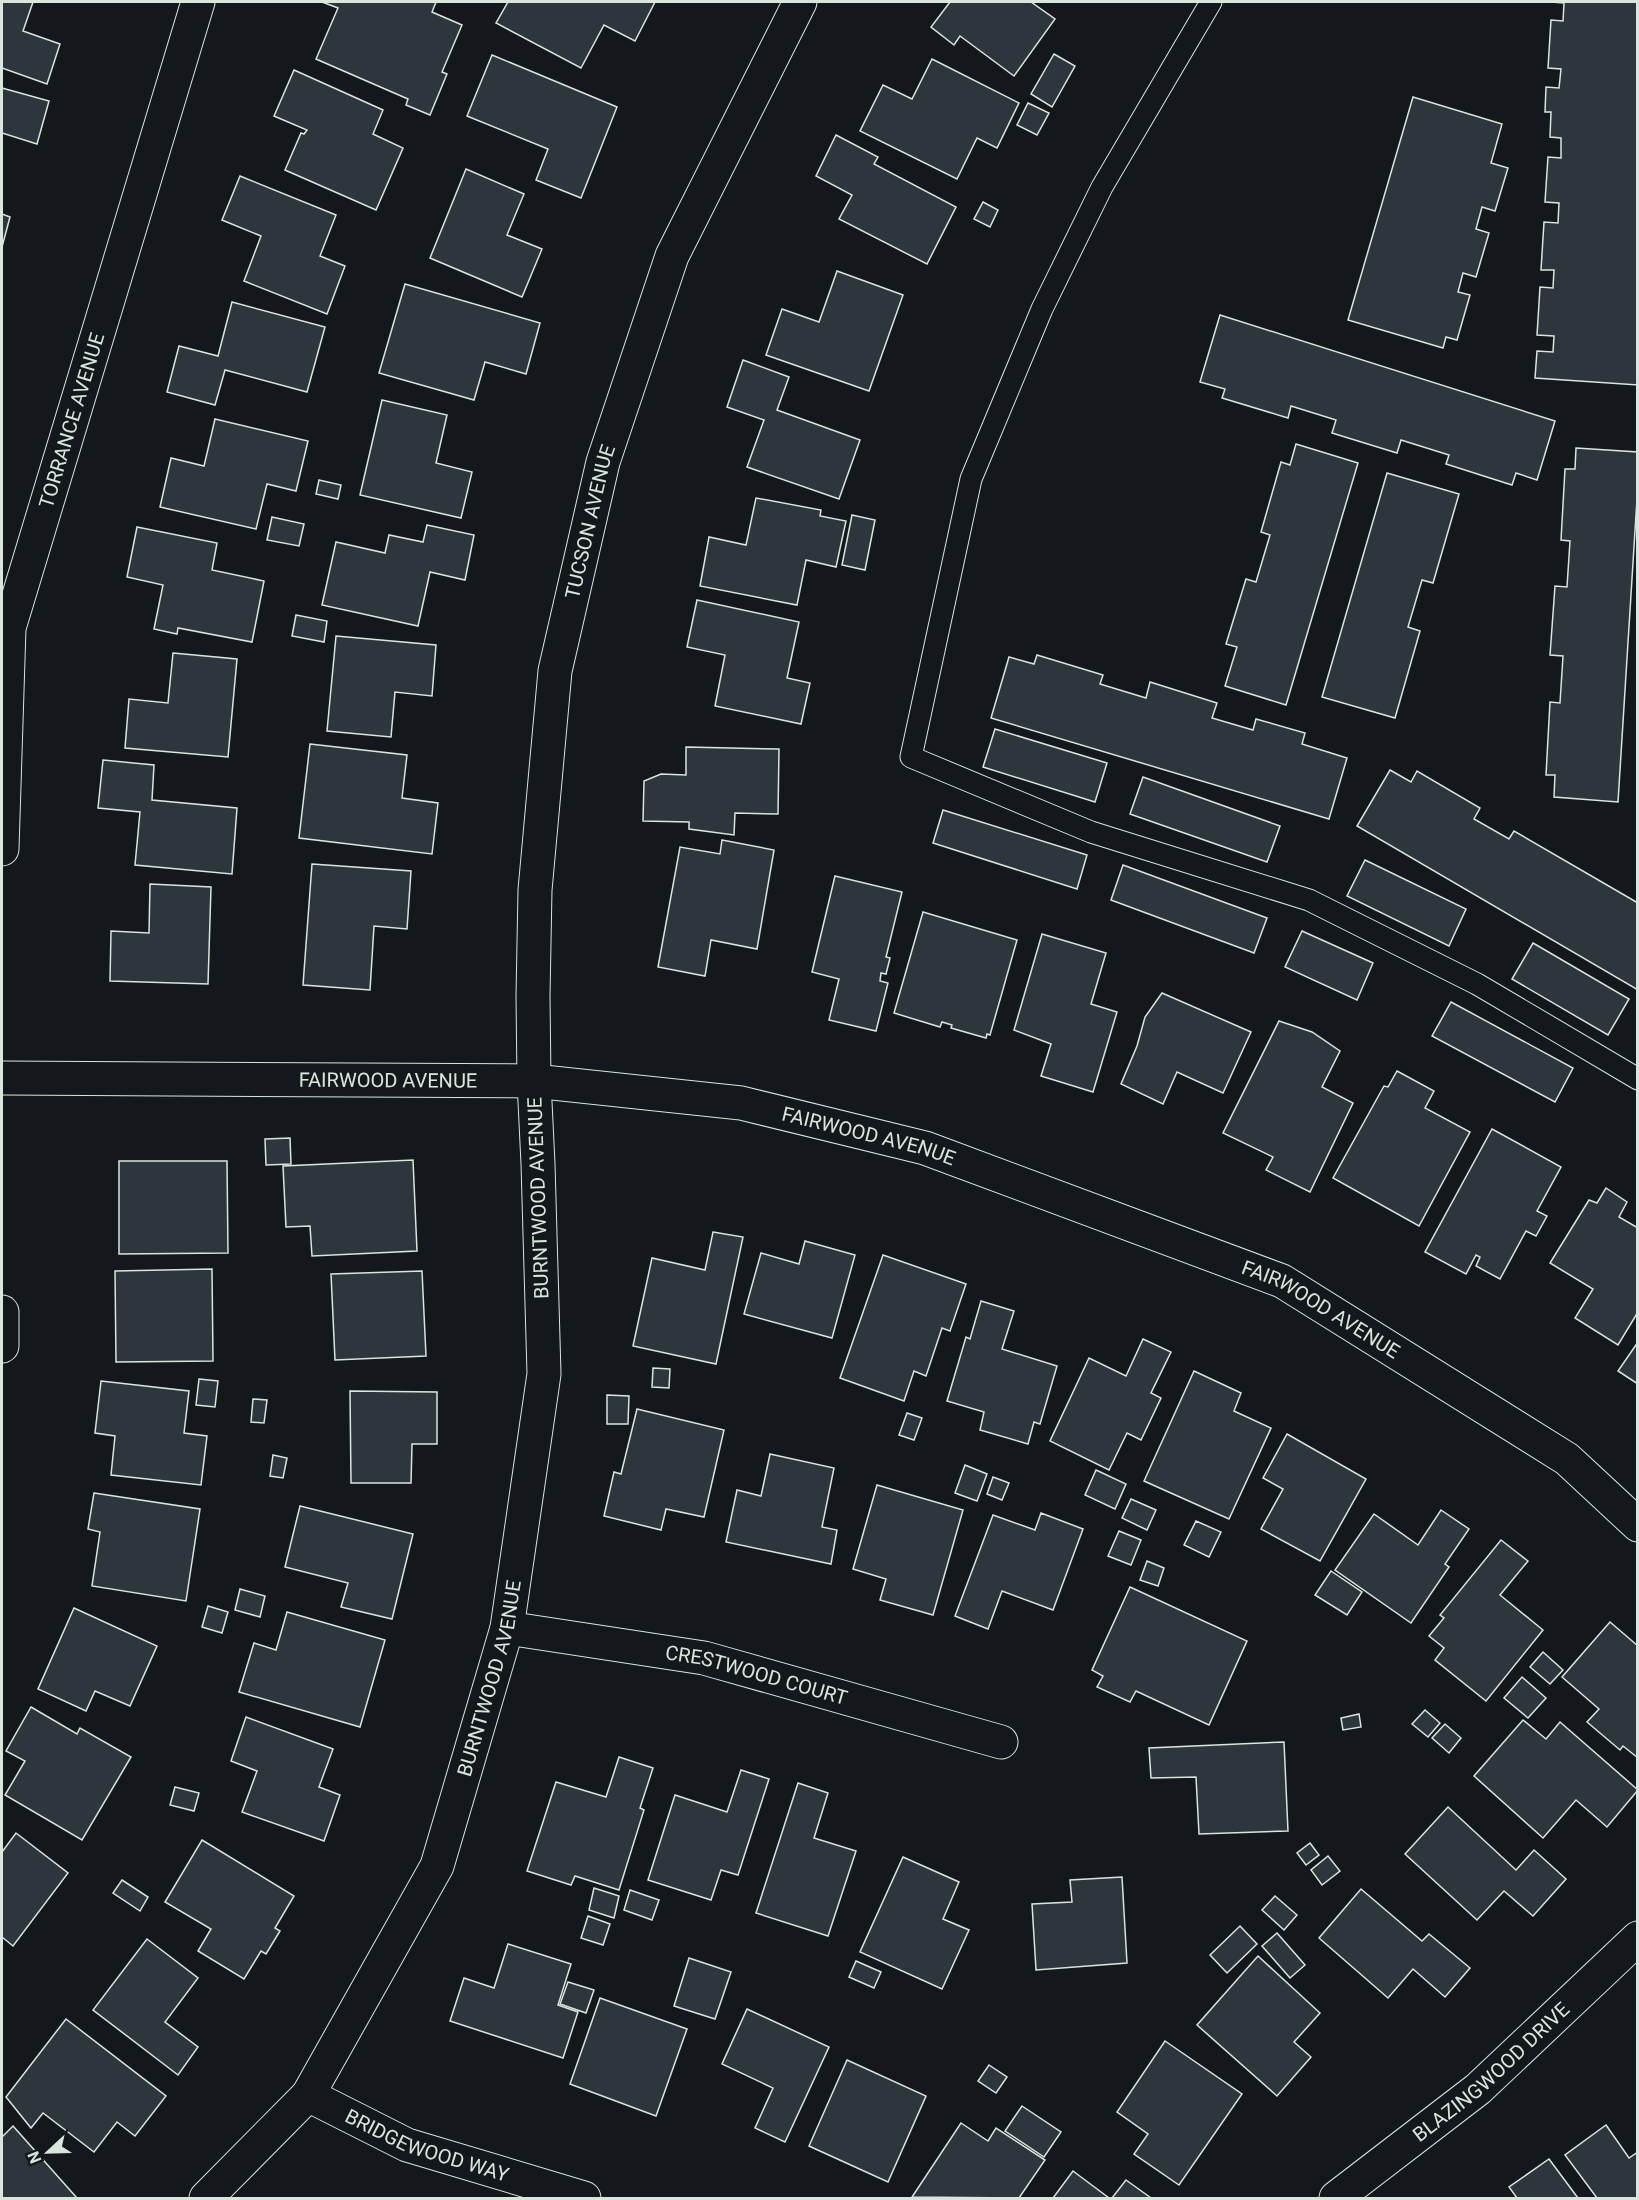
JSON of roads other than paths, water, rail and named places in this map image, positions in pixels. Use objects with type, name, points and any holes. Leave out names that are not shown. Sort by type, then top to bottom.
[{"type":"street","name":"TORRANCE AVENUE","points":[[2,849],[9,628],[198,2]]},
{"type":"street","name":"TUCSON AVENUE","points":[[534,1081],[536,890],[555,671],[603,462],[672,256],[800,2]]},
{"type":"street","name":"FAIRWOOD AVENUE","points":[[2,1078],[534,1081],[741,1103],[925,1148],[1282,1281],[1567,1459],[1638,1525]]},
{"type":"street","name":"BURNTWOOD AVENUE","points":[[206,2199],[308,2096],[437,1866],[507,1628],[544,1374],[534,1081]]},
{"type":"street","points":[[2,1312],[2,1346]]},
{"type":"street","name":"CRESTWOOD COURT","points":[[507,1628],[704,1658],[1001,1742]]},
{"type":"street","name":"BLAZINGWOOD DRIVE","points":[[1336,2199],[1478,2089],[1638,1938]]},
{"type":"street","name":"BRIDGEWOOD WAY","points":[[308,2096],[407,2145],[584,2199]]},
{"type":"lane","points":[[1210,2],[1102,187],[1042,309],[970,479],[911,757],[1091,832],[1309,900],[1477,984],[1638,1079]]}]
